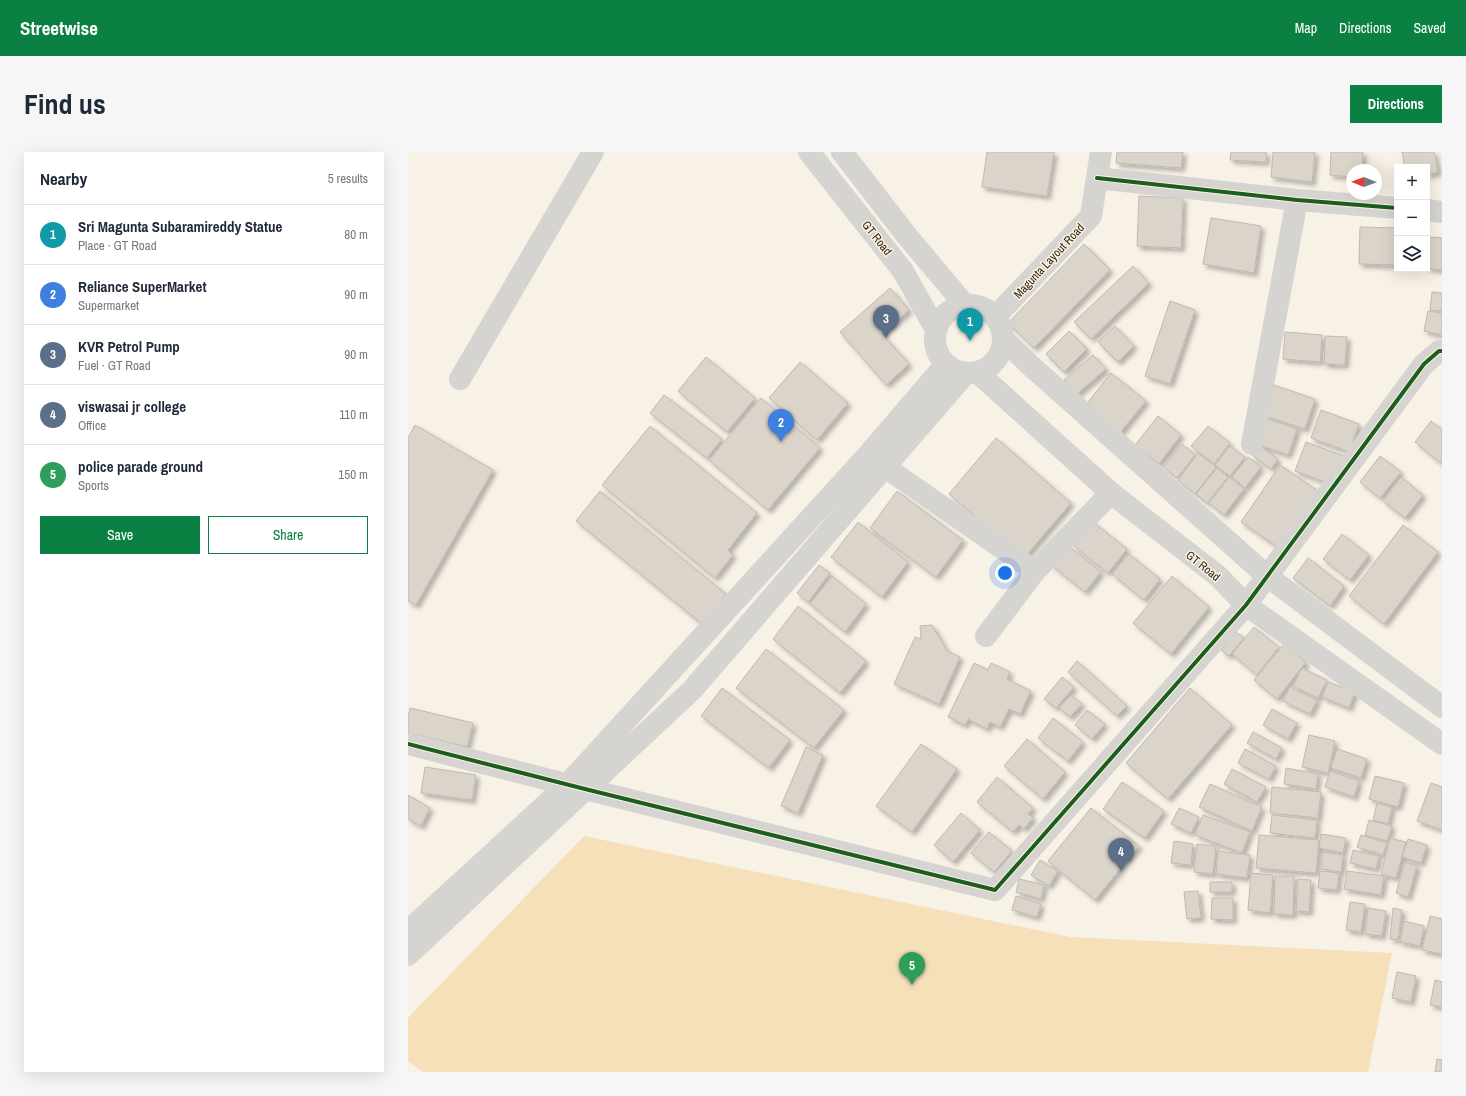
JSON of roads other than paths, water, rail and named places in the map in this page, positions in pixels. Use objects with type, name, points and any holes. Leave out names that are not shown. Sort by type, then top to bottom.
[{"type":"main road","points":[[460,379],[594,152]]},
{"type":"main road","name":"GT Road","points":[[809,152],[903,270],[936,330]]},
{"type":"main road","points":[[842,152],[907,236],[965,305]]},
{"type":"main road","name":"Magunta Layout Road","points":[[995,317],[1091,216],[1101,152]]},
{"type":"main road","points":[[1097,178],[1297,200],[1394,208]]},
{"type":"main road","points":[[1252,444],[1297,200]]},
{"type":"main road","points":[[1430,210],[1442,212]]},
{"type":"main road","points":[[965,305],[976,305],[987,310],[995,317],[1001,328],[1003,339],[1001,350],[996,360],[987,368],[971,372],[955,370],[946,364],[936,349],[936,330],[940,321],[947,313],[955,308],[965,305]]},
{"type":"main road","points":[[1003,339],[1030,365],[1267,576],[1442,707]]},
{"type":"main road","points":[[408,744],[995,890],[1246,605],[1424,364],[1439,351],[1442,351]]},
{"type":"main road","points":[[876,461],[946,364]]},
{"type":"main road","points":[[408,955],[576,787],[876,461],[971,372]]},
{"type":"main road","name":"GT Road","points":[[971,372],[1110,493],[1218,576],[1246,605],[1442,744]]},
{"type":"main road","points":[[876,461],[1035,571]]},
{"type":"main road","points":[[986,636],[1035,571],[1110,493]]},
{"type":"main road","points":[[408,931],[576,787]]},
{"type":"place","name":"KVR Petrol Pump","points":[[886,338]]},
{"type":"place","name":"Sri Magunta Subaramireddy Statue","points":[[970,341]]},
{"type":"place","name":"Reliance SuperMarket","points":[[781,442]]},
{"type":"place","name":"viswasai jr college","points":[[1121,871]]},
{"type":"place","name":"police parade ground","points":[[912,985]]}]
